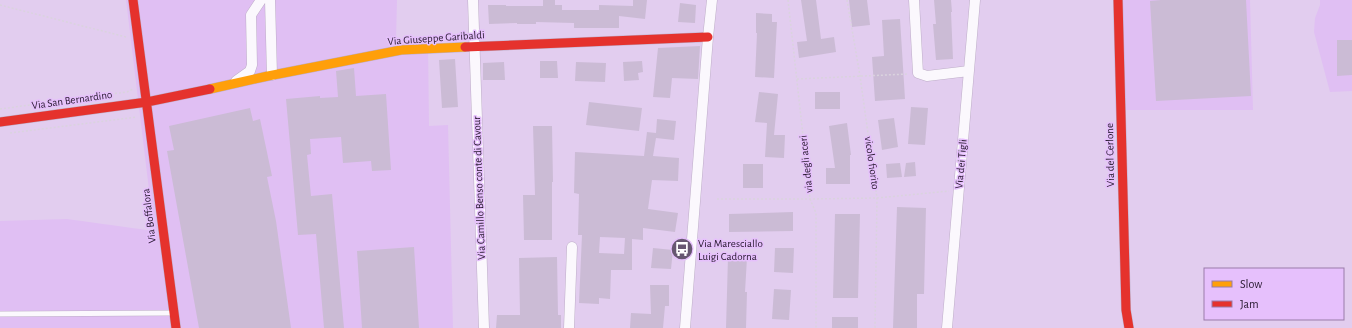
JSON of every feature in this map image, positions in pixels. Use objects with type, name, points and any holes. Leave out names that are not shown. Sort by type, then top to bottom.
[{"type":"street","name":"Via Boffalora","points":[[133,0],[137,40],[147,102],[176,328]]},
{"type":"street","points":[[231,85],[250,71],[252,65],[251,15],[261,0]]},
{"type":"street","points":[[270,0],[272,75]]},
{"type":"street","name":"Via Camillo Benso conte di Cavour","points":[[473,0],[484,328]]},
{"type":"street","points":[[685,328],[712,0]]},
{"type":"street","points":[[914,0],[918,73],[927,76],[969,71]]},
{"type":"street","name":"Via dei Tigli","points":[[947,328],[975,0]]},
{"type":"street","name":"Via del Cerlone","points":[[1118,0],[1126,310],[1129,328]]},
{"type":"street","name":"Via Giuseppe Garibaldi","points":[[147,102],[272,75],[401,50],[708,37]]},
{"type":"street","name":"Via San Bernardino","points":[[0,122],[147,102]]},
{"type":"street","points":[[569,328],[572,247]]},
{"type":"street","name":"Via del Cerlone","points":[[1122,328],[1126,310]]},
{"type":"lane","points":[[0,314],[173,313]]},
{"type":"path","name":"via degli aceri","points":[[788,0],[810,199],[816,213],[816,328]]},
{"type":"path","name":"vicolo fiorito","points":[[847,0],[860,76],[877,198],[875,328]]},
{"type":"path","points":[[0,5],[137,40]]},
{"type":"path","points":[[797,79],[918,73]]},
{"type":"path","points":[[0,109],[127,92],[132,89],[134,84],[143,83]]},
{"type":"path","points":[[9,134],[137,117],[142,126],[150,126]]},
{"type":"path","points":[[717,199],[877,198],[958,190]]},
{"type":"shaded area","points":[[126,0],[397,0],[396,40],[428,43],[429,126],[448,125],[453,328],[0,328],[0,221],[67,219],[154,231]]},
{"type":"shaded area","points":[[1122,0],[1250,0],[1253,110],[1124,110]]},
{"type":"shaded area","points":[[1320,0],[1352,0],[1352,91],[1330,92],[1314,32],[1315,18],[1320,5]]},
{"type":"building","points":[[543,0],[555,0],[555,5],[562,5],[562,10],[599,10],[599,5],[633,6],[633,0],[647,0],[645,19],[619,16],[619,28],[574,28],[574,23],[536,22],[536,24],[489,24],[488,5],[543,6]]},
{"type":"building","points":[[801,0],[816,0],[821,39],[834,37],[836,52],[799,58],[797,42],[807,41]]},
{"type":"building","points":[[849,0],[867,0],[870,25],[852,27]]},
{"type":"building","points":[[934,0],[951,0],[953,59],[936,60],[933,24],[936,24]]},
{"type":"building","points":[[1246,0],[1251,96],[1156,101],[1150,1]]},
{"type":"building","points":[[680,3],[696,5],[695,23],[678,22]]},
{"type":"building","points":[[756,13],[772,14],[772,22],[777,22],[774,78],[755,77],[757,33]]},
{"type":"building","points":[[900,19],[905,99],[875,101],[872,57],[884,56],[882,20]]},
{"type":"building","points":[[1337,40],[1352,40],[1352,75],[1337,76]]},
{"type":"building","points":[[700,46],[698,79],[672,78],[670,98],[653,97],[658,48]]},
{"type":"building","points":[[455,59],[458,107],[442,108],[439,60]]},
{"type":"building","points":[[540,61],[557,61],[558,78],[540,78]]},
{"type":"building","points":[[642,61],[643,72],[638,73],[639,80],[624,81],[623,62]]},
{"type":"building","points":[[504,62],[505,80],[483,80],[483,63]]},
{"type":"building","points":[[576,62],[606,63],[605,82],[575,81]]},
{"type":"building","points":[[354,68],[356,96],[386,94],[391,170],[372,171],[371,161],[343,163],[341,137],[310,139],[311,154],[307,155],[311,196],[332,194],[344,328],[324,328],[316,234],[298,235],[286,99],[320,96],[320,98],[338,97],[336,71]]},
{"type":"building","points":[[759,92],[778,94],[774,135],[785,135],[784,158],[765,157],[767,123],[755,122]]},
{"type":"building","points":[[815,92],[840,92],[840,109],[815,109]]},
{"type":"building","points":[[589,102],[642,108],[639,131],[586,125]]},
{"type":"building","points":[[911,107],[928,108],[925,145],[908,144]]},
{"type":"building","points":[[250,108],[253,121],[260,119],[272,176],[267,177],[276,221],[291,328],[199,328],[167,151],[174,150],[169,126]]},
{"type":"building","points":[[894,118],[898,147],[882,150],[878,120]]},
{"type":"building","points":[[657,119],[676,121],[674,140],[656,138],[653,156],[679,158],[678,181],[652,180],[648,209],[678,213],[675,232],[643,228],[643,240],[632,239],[632,270],[611,270],[610,299],[599,298],[599,304],[579,303],[582,235],[578,235],[579,194],[574,193],[575,152],[644,156],[647,132],[656,133]],"holes":[[[600,237],[625,238],[624,254],[599,253]]]},
{"type":"building","points":[[847,123],[851,155],[850,184],[826,184],[826,168],[835,168],[829,126]]},
{"type":"building","points":[[533,126],[552,126],[552,240],[524,240],[523,195],[535,195]]},
{"type":"building","points":[[915,162],[916,176],[904,177],[906,163]]},
{"type":"building","points":[[900,163],[902,177],[887,178],[886,164]]},
{"type":"building","points":[[743,164],[763,164],[763,188],[743,188]]},
{"type":"building","points":[[897,207],[926,208],[924,294],[917,294],[917,328],[893,328]]},
{"type":"building","points":[[793,212],[793,231],[729,232],[729,214]]},
{"type":"building","points":[[835,214],[860,214],[858,298],[833,298]]},
{"type":"building","points":[[414,247],[419,328],[362,328],[357,251]]},
{"type":"building","points":[[653,248],[673,250],[671,269],[651,268]]},
{"type":"building","points":[[775,248],[794,248],[793,273],[774,272]]},
{"type":"building","points":[[557,257],[558,315],[561,315],[561,328],[496,328],[497,315],[520,315],[519,258]]},
{"type":"building","points":[[728,257],[747,258],[745,292],[747,292],[746,328],[726,328]]},
{"type":"building","points":[[650,285],[669,285],[669,306],[665,306],[663,328],[630,328],[631,313],[651,314]]},
{"type":"building","points":[[774,289],[791,290],[789,320],[772,319]]},
{"type":"building","points":[[832,317],[858,317],[858,328],[832,328]]},
{"type":"traffic: slow","points":[[210,89],[401,50],[465,47]]},
{"type":"traffic: jam","points":[[133,0],[176,328]]},
{"type":"traffic: jam","points":[[1118,0],[1126,310],[1129,328]]},
{"type":"traffic: jam","points":[[465,47],[708,37]]},
{"type":"traffic: jam","points":[[0,122],[147,102],[210,89]]},
{"type":"place","name":"Via Maresciallo Luigi Cadorna","points":[[682,249]]}]
